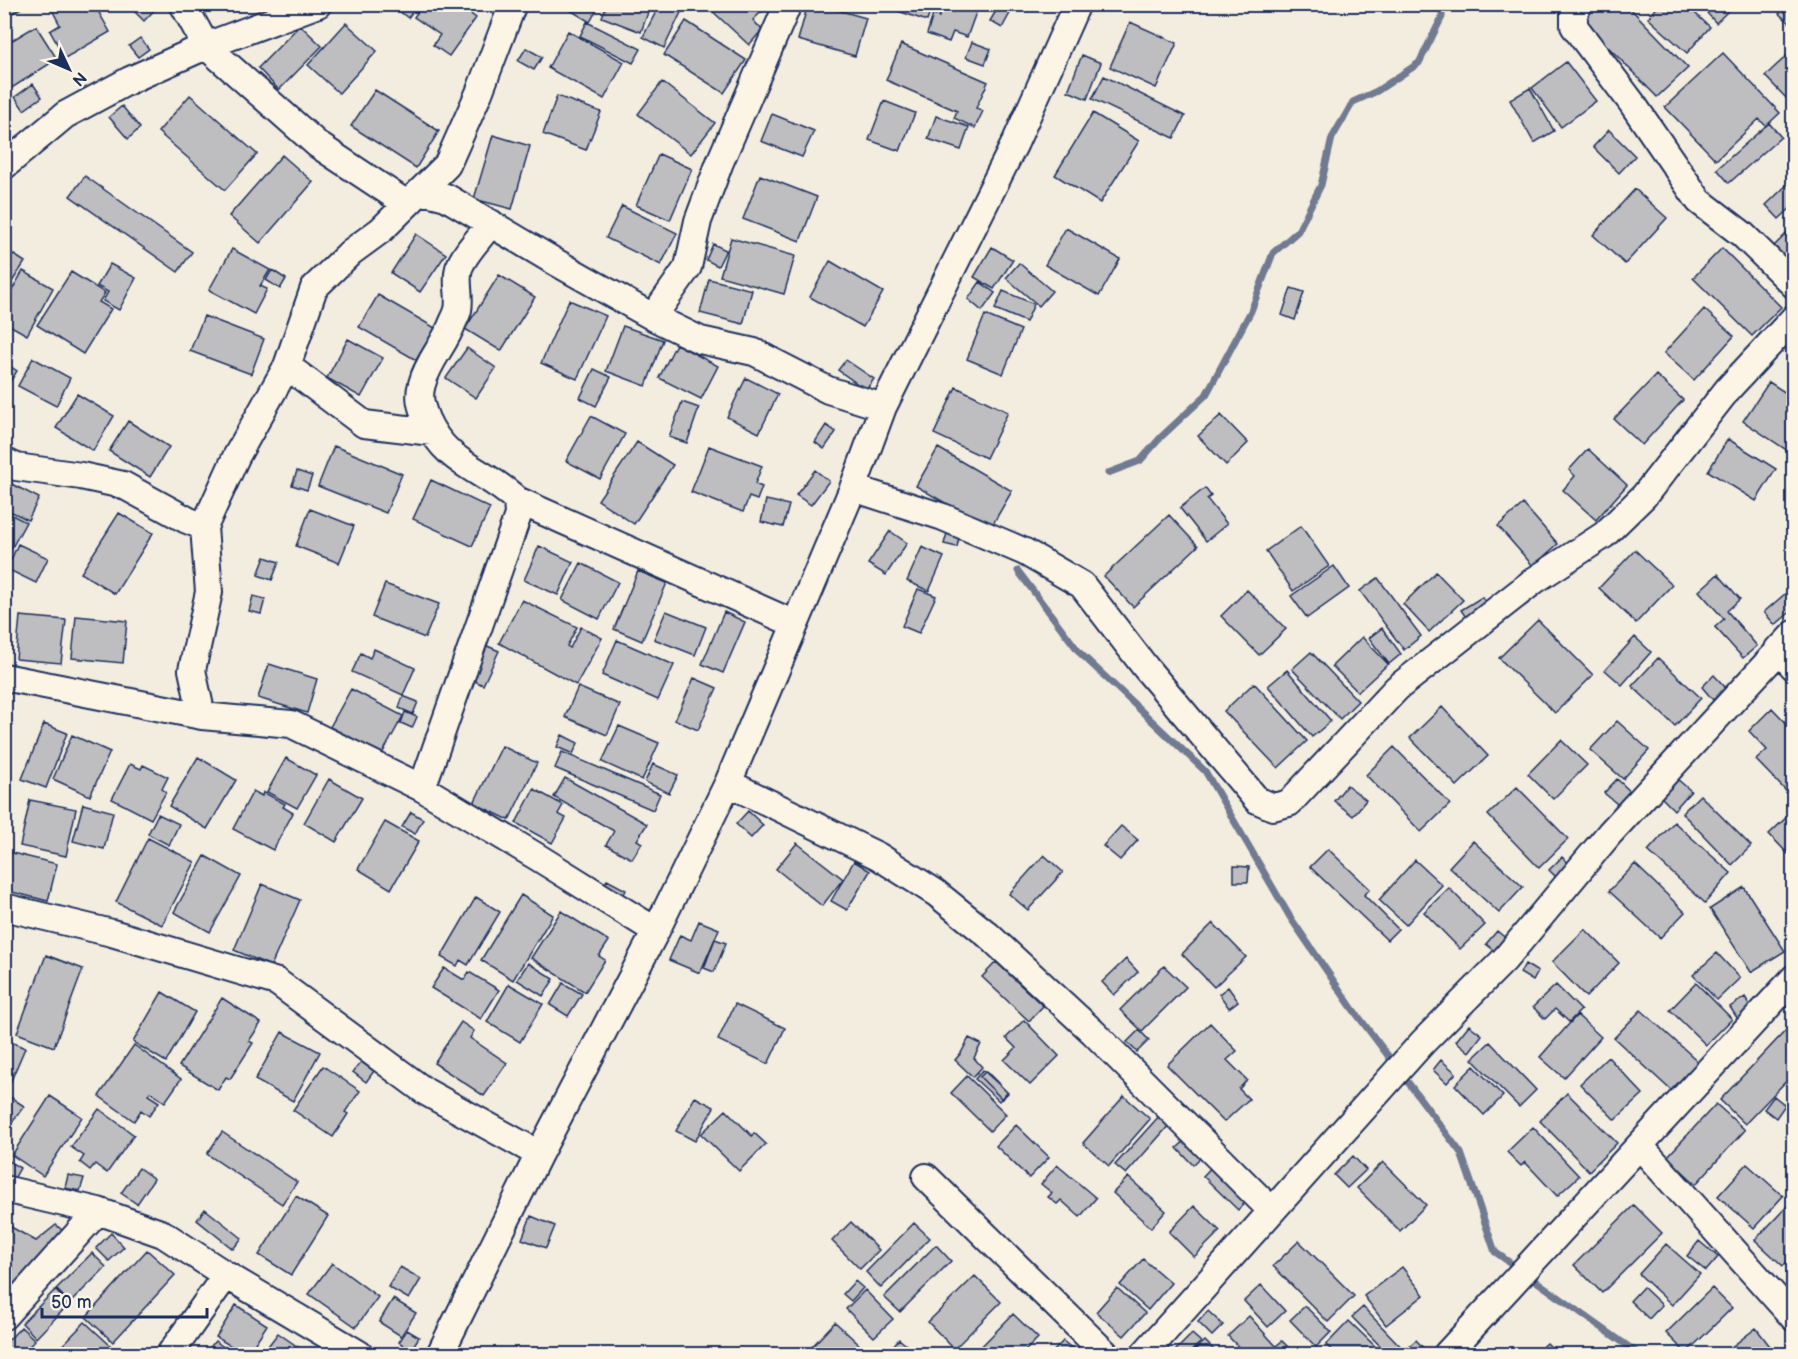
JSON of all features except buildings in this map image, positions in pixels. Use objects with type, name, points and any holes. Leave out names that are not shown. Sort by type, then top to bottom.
[{"type":"street","points":[[183,4],[206,46],[318,145],[425,197],[491,223],[653,317],[700,340],[754,352],[828,390],[883,407]]},
{"type":"street","points":[[5,163],[65,115],[130,80],[206,46],[318,4]]},
{"type":"street","points":[[202,716],[192,670],[209,592],[204,528],[236,457],[287,366],[314,288],[351,252],[425,197],[447,165],[479,93],[513,4]]},
{"type":"street","points":[[653,317],[688,267],[698,221],[720,162],[788,4]]},
{"type":"street","points":[[1579,4],[1574,14],[1574,26],[1632,103],[1699,201],[1742,234],[1794,285]]},
{"type":"street","points":[[440,1354],[539,1154],[656,931],[728,783],[853,488],[883,407],[1015,143],[1069,7]]},
{"type":"street","points":[[491,223],[459,268],[458,309],[448,337],[429,366],[421,384],[419,401],[432,432],[446,450],[464,465],[504,488],[517,500],[795,624]]},
{"type":"street","points":[[853,488],[943,517],[1025,552],[1082,585],[1146,668],[1257,800],[1273,807],[1289,803],[1397,688],[1536,580],[1604,535],[1644,496],[1728,389],[1794,318]]},
{"type":"street","points":[[287,366],[364,424],[432,432]]},
{"type":"street","points":[[4,461],[16,467],[81,476],[123,486],[204,528]]},
{"type":"street","points":[[422,788],[518,515],[517,500]]},
{"type":"street","points":[[1144,1354],[1423,1042],[1505,959],[1610,833],[1788,650]]},
{"type":"street","points":[[4,677],[202,716],[291,724],[422,788],[540,858],[656,931]]},
{"type":"street","points":[[728,783],[878,856],[936,893],[988,935],[1093,1032],[1272,1211]]},
{"type":"street","points":[[4,908],[112,933],[276,982],[426,1092],[539,1154]]},
{"type":"street","points":[[1447,1354],[1790,988]]},
{"type":"street","points":[[1640,1146],[1794,1318]]},
{"type":"street","points":[[926,1177],[1106,1354]]},
{"type":"street","points":[[4,1189],[98,1211],[163,1234],[357,1354]]},
{"type":"street","points":[[4,1316],[98,1211]]},
{"type":"street","points":[[170,1354],[226,1275]]},
{"type":"waterway","points":[[1108,473],[1140,461],[1161,437],[1206,395],[1251,311],[1273,253],[1298,231],[1321,185],[1332,138],[1353,102],[1377,91],[1419,63],[1442,17],[1442,4]]},
{"type":"waterway","points":[[1018,571],[1080,653],[1205,771],[1290,917],[1352,1008],[1395,1065]]},
{"type":"waterway","points":[[1401,1073],[1461,1153],[1495,1252],[1639,1354]]}]
